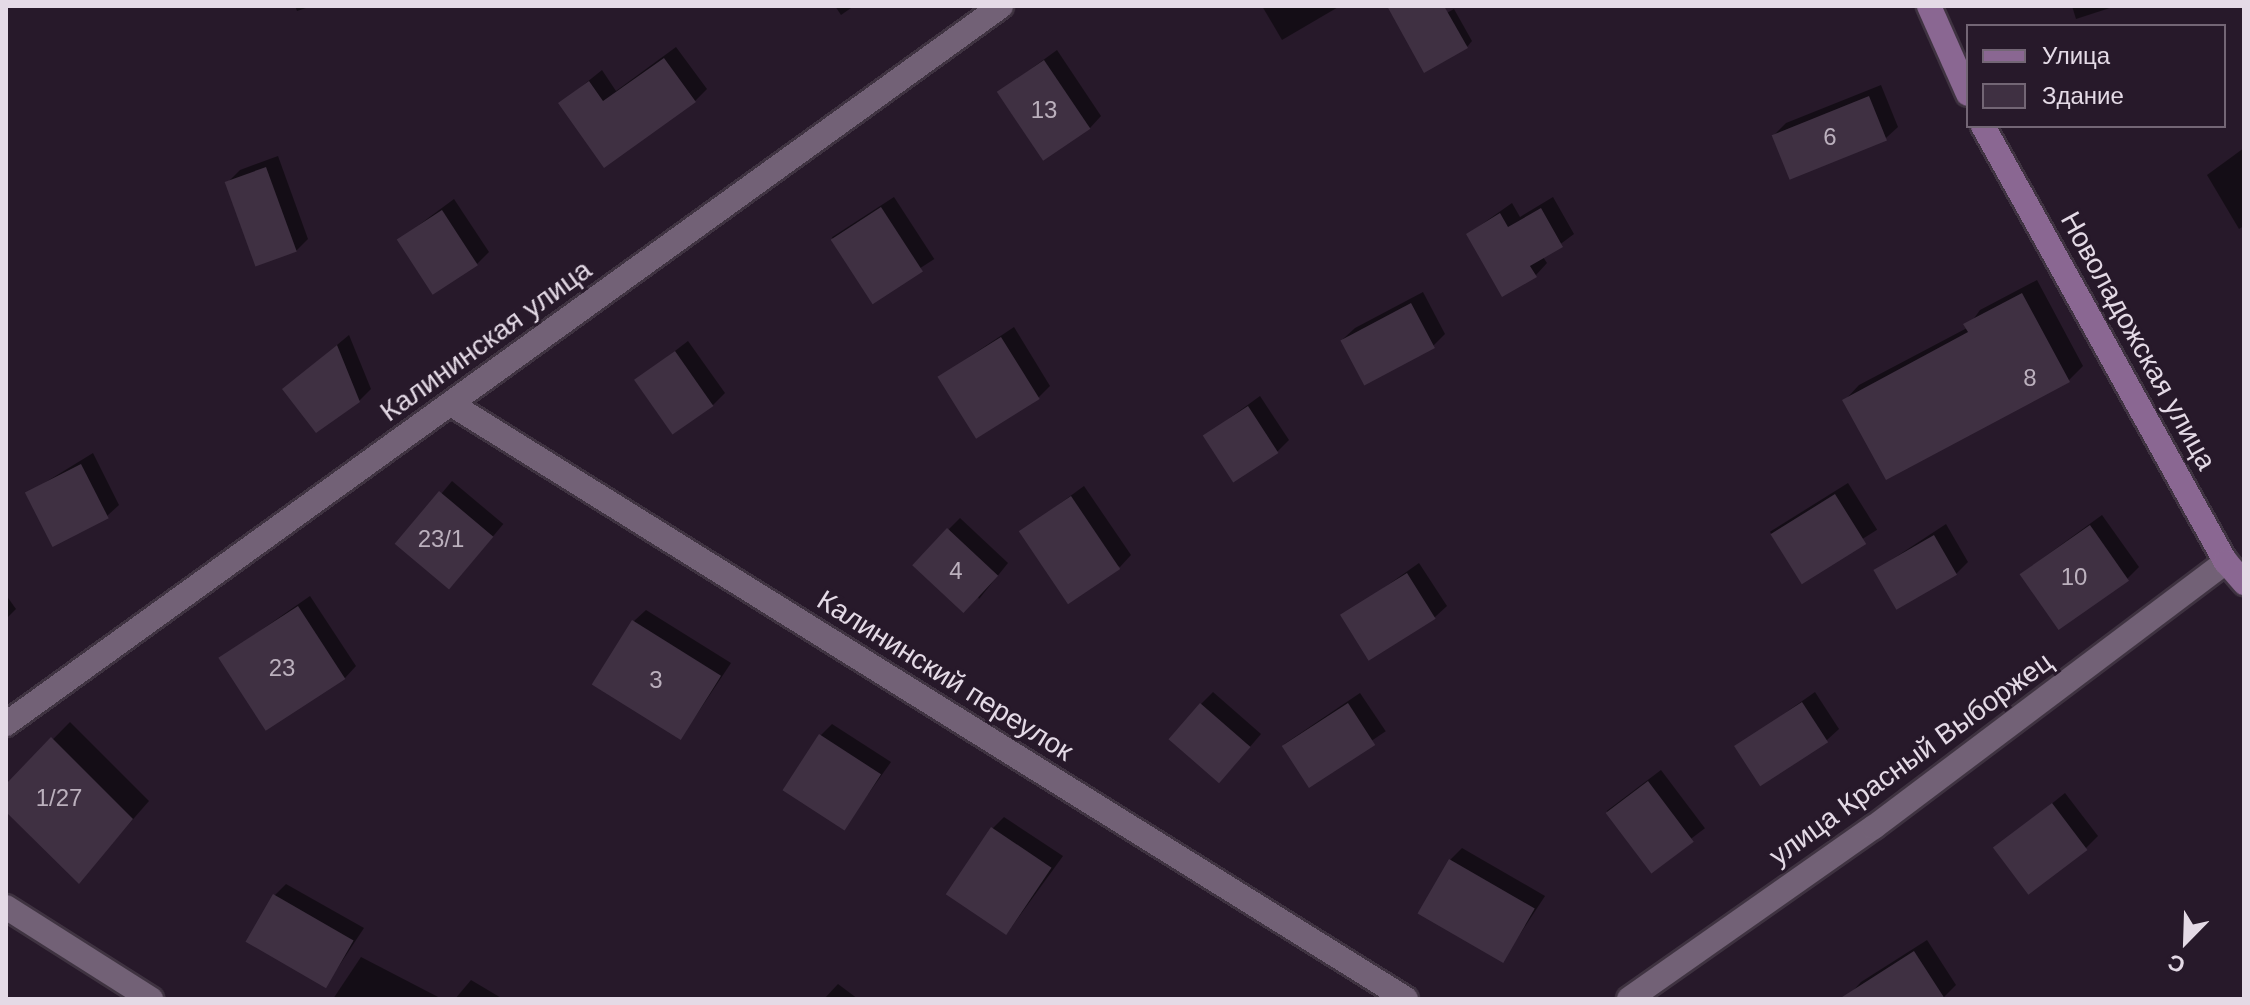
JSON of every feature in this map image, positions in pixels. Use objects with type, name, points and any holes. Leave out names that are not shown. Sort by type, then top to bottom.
[{"type":"street","name":"Калининская улица","points":[[6,724],[1001,6]]},
{"type":"street","points":[[1929,6],[1966,89]]},
{"type":"street","name":"Новоладожская улица","points":[[1984,128],[2226,562],[2244,583]]},
{"type":"street","name":"Калининский переулок","points":[[451,404],[1406,999]]},
{"type":"street","name":"улица Красный Выборжец","points":[[1629,999],[1874,827],[2226,562]]},
{"type":"street","points":[[6,907],[151,999]]},
{"type":"building","points":[[1387,6],[1444,6],[1468,48],[1424,73]]},
{"type":"building","points":[[664,58],[696,102],[604,168],[558,103],[589,81],[603,101]]},
{"type":"building","points":[[1044,60],[1090,129],[1043,161],[997,92]]},
{"type":"building","points":[[1869,96],[1887,141],[1790,180],[1772,135]]},
{"type":"building","points":[[266,167],[297,252],[255,267],[225,182]]},
{"type":"building","points":[[881,207],[923,272],[873,304],[831,240]]},
{"type":"building","points":[[1541,208],[1563,247],[1530,266],[1537,277],[1502,297],[1466,234],[1500,213],[1508,227]]},
{"type":"building","points":[[442,210],[478,265],[433,295],[397,239]]},
{"type":"building","points":[[2022,293],[2070,382],[1886,480],[1842,400],[1968,332],[1963,324]]},
{"type":"building","points":[[1411,303],[1435,348],[1364,386],[1340,341]]},
{"type":"building","points":[[1001,337],[1040,399],[976,439],[937,377]]},
{"type":"building","points":[[337,345],[360,402],[316,433],[282,389]]},
{"type":"building","points":[[675,351],[713,406],[672,435],[634,380]]},
{"type":"building","points":[[1248,406],[1278,453],[1233,482],[1203,435]]},
{"type":"building","points":[[81,464],[109,518],[53,547],[25,493]]},
{"type":"building","points":[[439,491],[493,537],[449,589],[395,544]]},
{"type":"building","points":[[1835,494],[1866,544],[1802,584],[1771,534]]},
{"type":"building","points":[[1071,496],[1120,569],[1068,604],[1019,531]]},
{"type":"building","points":[[2090,525],[2129,581],[2059,630],[2020,574]]},
{"type":"building","points":[[947,528],[998,576],[963,613],[912,565]]},
{"type":"building","points":[[1934,535],[1957,575],[1896,610],[1873,570]]},
{"type":"building","points":[[1407,573],[1436,619],[1369,661],[1340,615]]},
{"type":"building","points":[[298,606],[345,679],[266,731],[218,658]]},
{"type":"building","points":[[632,620],[721,676],[681,740],[592,684]]},
{"type":"building","points":[[1802,702],[1828,742],[1760,786],[1734,746]]},
{"type":"building","points":[[1200,703],[1251,747],[1219,783],[1169,739]]},
{"type":"building","points":[[1348,703],[1375,745],[1309,788],[1282,746]]},
{"type":"building","points":[[819,734],[881,774],[845,830],[783,790]]},
{"type":"building","points":[[51,737],[133,819],[79,884],[6,812],[6,784]]},
{"type":"building","points":[[1648,781],[1694,842],[1651,874],[1606,813]]},
{"type":"building","points":[[2052,803],[2088,850],[2028,895],[1993,848]]},
{"type":"building","points":[[991,827],[1052,868],[1006,935],[946,894]]},
{"type":"building","points":[[1449,859],[1535,909],[1503,963],[1418,914]]},
{"type":"building","points":[[273,894],[354,940],[326,988],[246,942]]},
{"type":"building","points":[[1914,951],[1945,999],[1839,999]]}]
